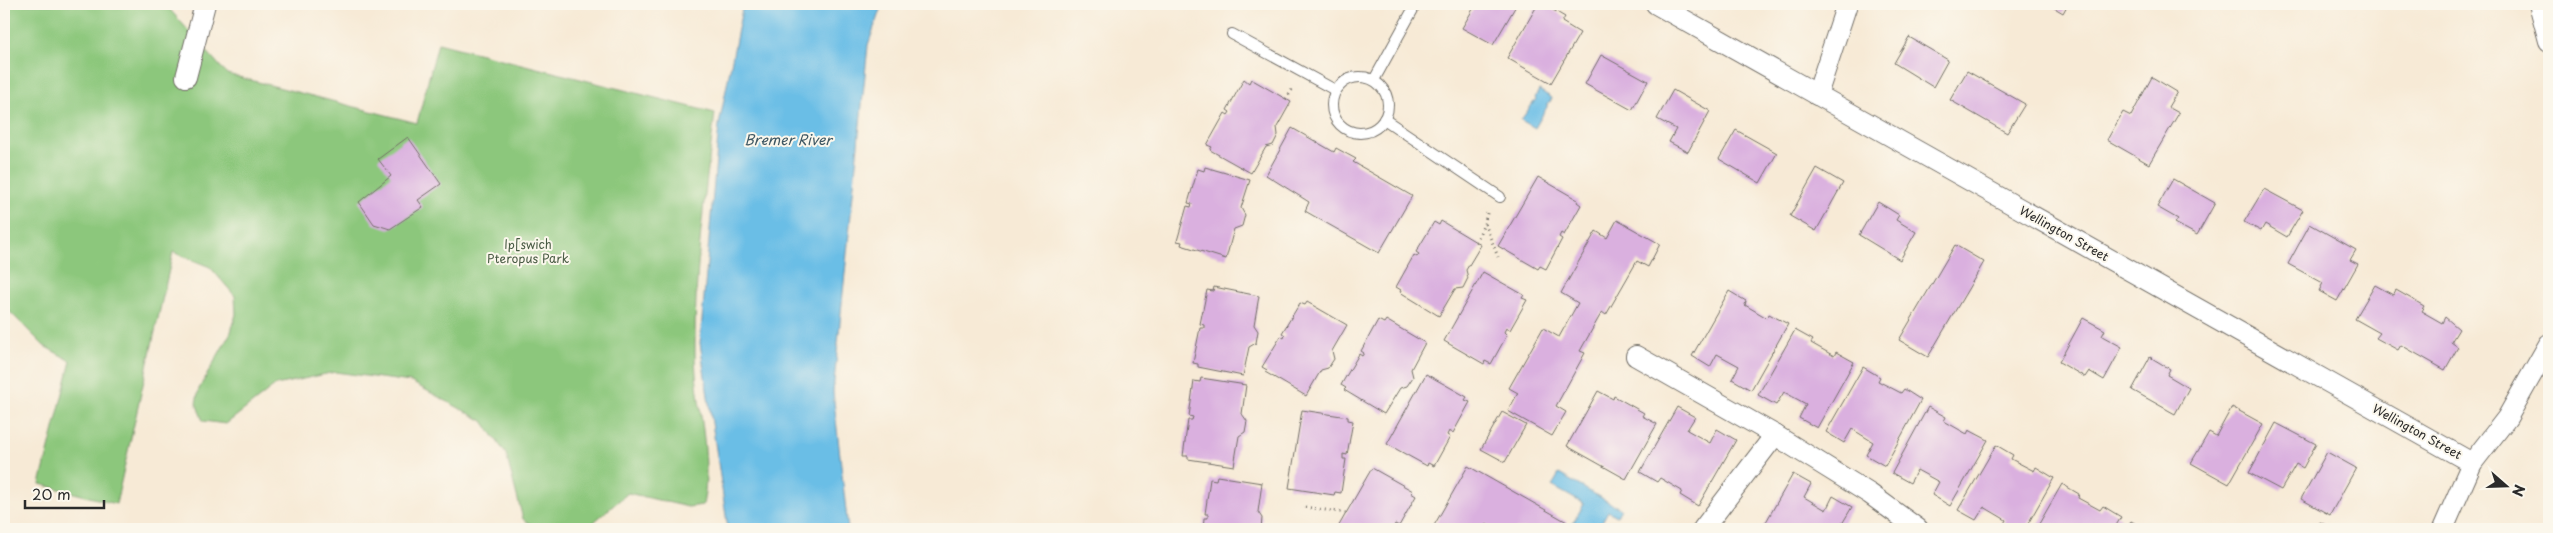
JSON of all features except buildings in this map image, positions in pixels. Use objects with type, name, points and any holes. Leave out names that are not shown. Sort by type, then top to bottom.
[{"type":"street","points":[[186,77],[205,4]]},
{"type":"street","name":"Wellington Street","points":[[1656,4],[2472,463]]},
{"type":"street","points":[[1817,95],[1847,4]]},
{"type":"street","points":[[2539,4],[2549,41]]},
{"type":"street","points":[[2443,529],[2472,463],[2506,418],[2549,344]]},
{"type":"street","points":[[1636,356],[1775,435],[1870,494],[1918,529]]},
{"type":"street","points":[[1703,529],[1775,435]]},
{"type":"lane","points":[[1374,80],[1416,4]]},
{"type":"lane","points":[[1232,34],[1335,90]]},
{"type":"lane","points":[[1366,77],[1374,80],[1386,93],[1387,110],[1384,118],[1378,126],[1369,131],[1350,131],[1342,126],[1332,110],[1335,90],[1348,79],[1366,77]]},
{"type":"lane","points":[[1384,118],[1500,197]]},
{"type":"path","points":[[1476,242],[1484,224],[1498,257]]},
{"type":"path","points":[[1305,507],[1346,513]]},
{"type":"green space","name":"Ip[swich Pteropus Park","points":[[4,4],[165,4],[227,74],[417,123],[438,43],[715,113],[701,232],[695,321],[696,370],[706,467],[703,505],[688,507],[628,493],[595,521],[591,529],[538,529],[523,519],[506,454],[483,421],[411,382],[335,372],[276,385],[226,424],[203,421],[196,403],[199,389],[231,332],[236,314],[235,296],[210,267],[173,252],[116,504],[40,484],[71,361],[44,346],[10,312],[4,309]]},
{"type":"water","name":"Bremer River","points":[[743,4],[882,4],[868,45],[833,392],[848,529],[728,529],[700,343],[719,125]]},
{"type":"water","points":[[1539,90],[1552,98],[1535,128],[1521,120],[1536,99]]},
{"type":"water","points":[[1559,474],[1621,509],[1617,516],[1608,511],[1598,529],[1585,529],[1573,523],[1584,504],[1552,486]]}]
